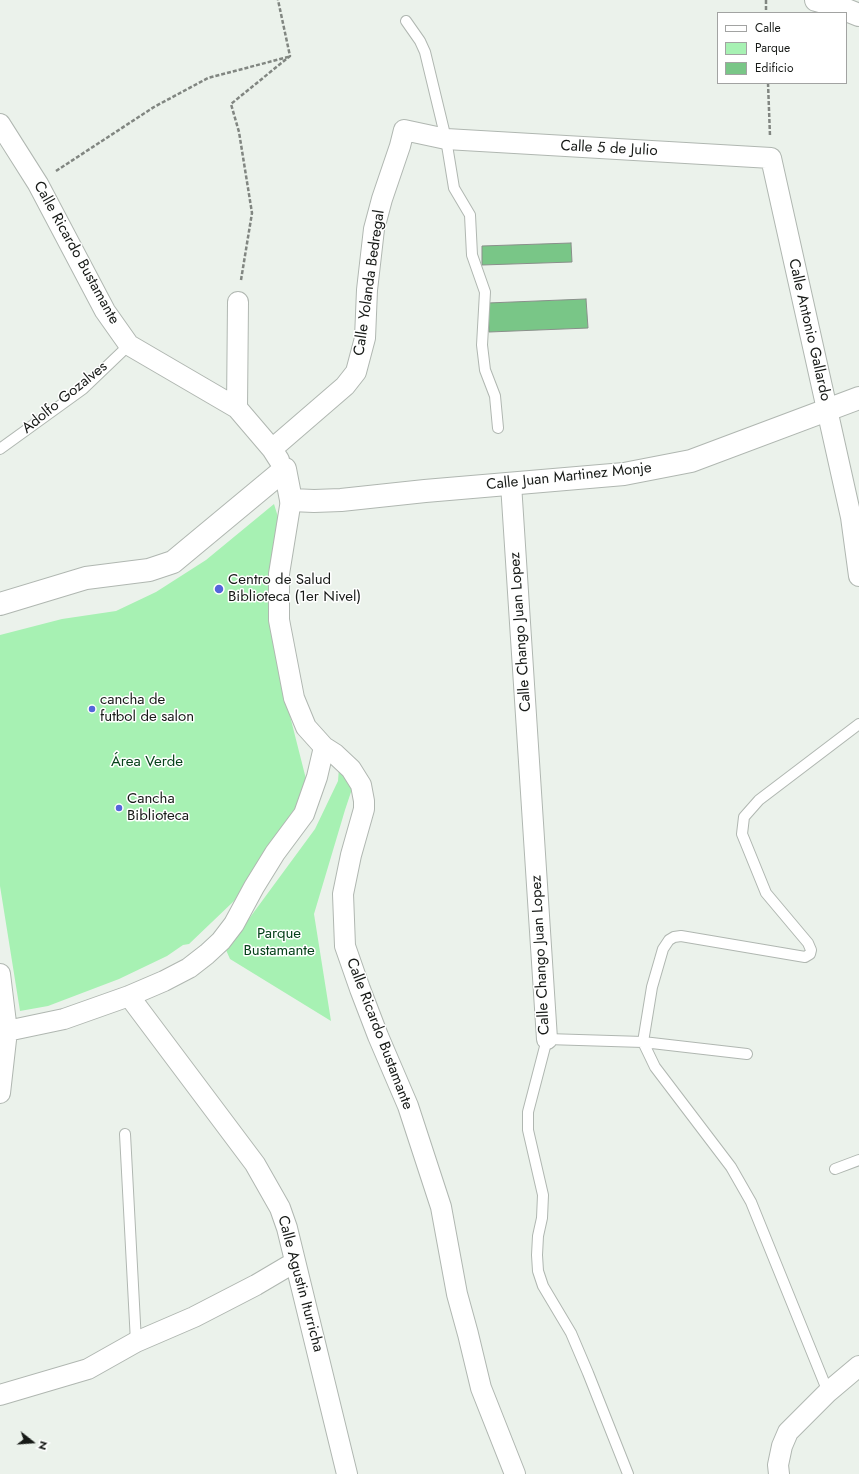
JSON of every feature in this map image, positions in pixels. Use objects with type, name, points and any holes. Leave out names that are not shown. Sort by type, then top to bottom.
[{"type":"street","points":[[816,0],[834,5],[859,15]]},
{"type":"street","name":"Calle Ricardo Bustamante","points":[[0,124],[38,184],[105,311],[129,345],[237,408],[272,449],[285,469],[291,500],[279,574],[279,620],[294,698],[306,727],[324,747],[335,754],[351,769],[361,785],[364,801],[364,809],[351,856],[343,894],[345,946],[378,1036],[408,1106],[441,1207],[457,1294],[481,1388],[515,1474]]},
{"type":"street","name":"Calle 5 de Julio","points":[[404,130],[446,139],[771,158]]},
{"type":"street","name":"Calle Yolanda Bedregal","points":[[272,449],[344,386],[356,372],[365,338],[367,296],[374,229],[404,130]]},
{"type":"street","name":"Calle Antonio Gallardo","points":[[771,158],[851,517],[859,576]]},
{"type":"street","points":[[237,408],[238,302]]},
{"type":"street","name":"Calle Juan Martinez Monje","points":[[291,500],[341,500],[425,491],[624,474],[691,461],[859,398]]},
{"type":"street","points":[[0,604],[86,578],[149,570],[173,562],[285,469]]},
{"type":"street","name":"Calle Chango Juan Lopez","points":[[511,484],[547,1039]]},
{"type":"street","points":[[7,1031],[64,1019],[129,996],[164,981],[189,968],[207,954],[221,941],[234,924],[275,853],[304,814],[317,777],[324,747]]},
{"type":"street","points":[[0,974],[7,1031],[0,1094]]},
{"type":"street","name":"Calle Agustin Iturricha","points":[[129,996],[255,1164],[280,1208],[287,1228],[347,1474]]},
{"type":"street","points":[[0,1395],[88,1369],[136,1342],[194,1317],[256,1285],[295,1262]]},
{"type":"street","points":[[779,1474],[778,1465],[782,1446],[788,1432],[828,1392],[859,1366]]},
{"type":"lane","points":[[406,21],[420,41],[425,52],[446,139],[454,188],[470,215],[472,255],[485,292],[483,352],[485,370],[495,396],[498,428]]},
{"type":"lane","name":"Adolfo Gozalves","points":[[0,449],[83,388],[129,345]]},
{"type":"lane","points":[[828,1392],[751,1202],[731,1167],[655,1067],[643,1042],[652,986],[663,949],[669,940],[674,937],[681,936],[806,957],[810,954],[811,950],[808,943],[766,893],[742,834],[744,818],[759,800],[859,724]]},
{"type":"lane","points":[[547,1039],[643,1042],[746,1054]]},
{"type":"lane","name":"Calle Chango Juan Lopez","points":[[547,1039],[528,1112],[528,1130],[543,1195],[542,1218],[538,1236],[538,1271],[542,1286],[571,1333],[628,1474]]},
{"type":"lane","points":[[125,1134],[136,1342]]},
{"type":"lane","points":[[835,1169],[859,1160]]},
{"type":"path","points":[[278,0],[290,56]]},
{"type":"path","points":[[766,0],[766,12]]},
{"type":"path","points":[[38,184],[154,107],[208,78],[290,56]]},
{"type":"path","points":[[238,302],[242,266],[252,213],[239,132],[231,104],[290,56]]},
{"type":"path","points":[[768,84],[771,158]]},
{"type":"green space","name":"Área Verde","points":[[274,504],[282,530],[288,708],[307,783],[305,806],[274,841],[253,870],[234,901],[189,944],[183,945],[167,956],[119,979],[48,1006],[20,1011],[0,886],[0,635],[62,619],[116,611],[156,592],[206,560]]},
{"type":"green space","name":"Parque Bustamante","points":[[339,768],[353,786],[314,914],[331,1021],[230,959],[226,950],[315,829],[338,781]]},
{"type":"building","points":[[571,243],[572,262],[482,265],[482,246]]},
{"type":"building","points":[[586,299],[588,328],[489,332],[488,303]]},
{"type":"place","name":"Centro de Salud Biblioteca (1er Nivel)","points":[[219,589]]},
{"type":"place","name":"cancha de futbol de salon","points":[[92,709]]},
{"type":"place","name":"Cancha Biblioteca","points":[[119,808]]}]
